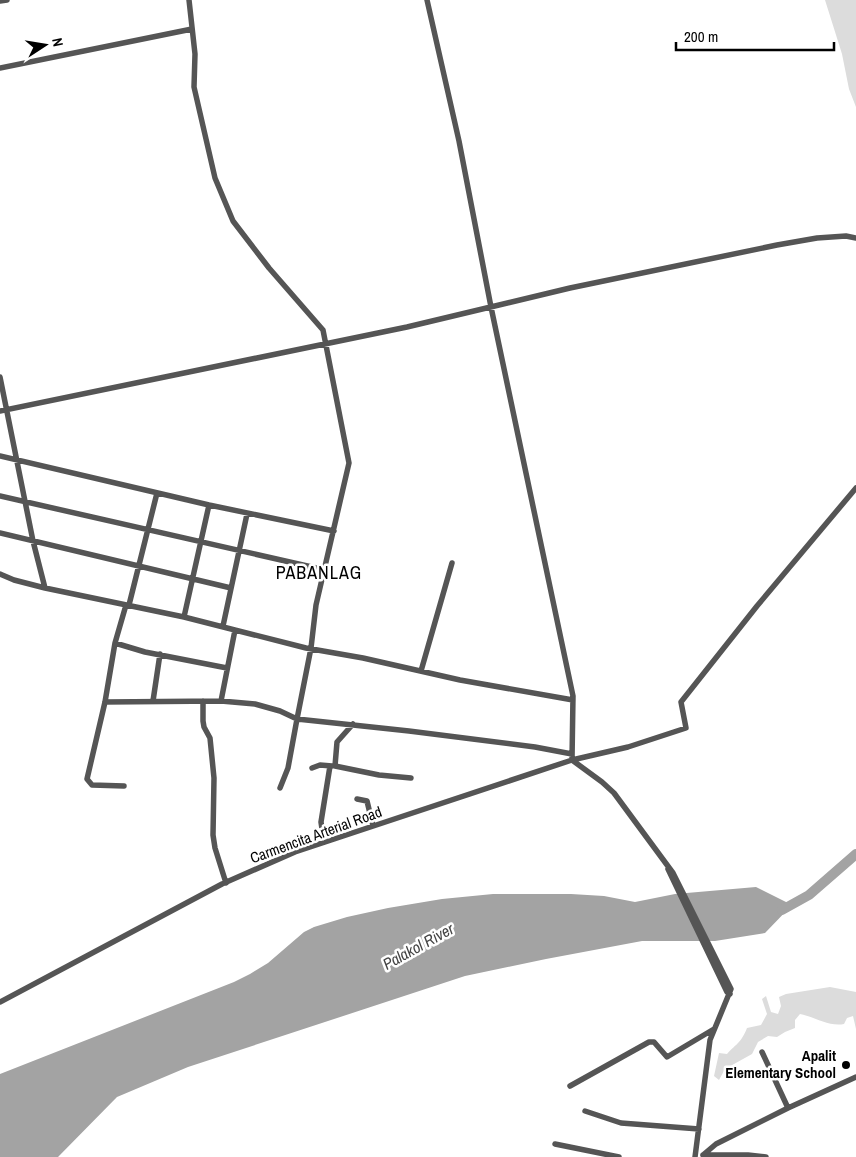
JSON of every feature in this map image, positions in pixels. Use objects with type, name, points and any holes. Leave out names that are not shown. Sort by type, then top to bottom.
[{"type":"street","points":[[0,1],[7,0]]},
{"type":"street","points":[[188,0],[194,54],[194,86],[215,178],[233,220],[269,268],[323,330],[349,463],[316,605],[288,768],[280,788]]},
{"type":"street","points":[[426,0],[459,141],[491,307],[573,700],[572,757]]},
{"type":"street","points":[[0,68],[192,29]]},
{"type":"street","points":[[0,411],[407,327],[625,276],[777,245],[817,238],[846,236],[856,238]]},
{"type":"street","points":[[0,377],[33,540],[45,588]]},
{"type":"street","points":[[0,456],[209,506],[334,531]]},
{"type":"street","name":"Carmencita Arterial Road","points":[[0,1002],[226,882],[295,852],[572,757],[628,747],[686,728],[681,702],[757,606],[856,488]]},
{"type":"street","points":[[124,786],[92,784],[87,779],[105,702],[115,643],[128,605],[157,493]]},
{"type":"street","points":[[0,496],[325,570]]},
{"type":"street","points":[[184,617],[209,506]]},
{"type":"street","points":[[223,626],[248,514]]},
{"type":"street","points":[[0,533],[231,588]]},
{"type":"street","points":[[421,671],[452,562]]},
{"type":"street","points":[[0,574],[14,580],[45,588],[184,617],[310,648],[460,680],[573,700]]},
{"type":"street","points":[[221,701],[235,630]]},
{"type":"street","points":[[115,643],[145,652],[227,668]]},
{"type":"street","points":[[153,701],[160,654]]},
{"type":"street","points":[[203,701],[203,721],[210,738],[214,778],[215,848],[226,882]]},
{"type":"street","points":[[105,702],[221,701],[255,704],[280,710],[297,719],[353,724],[527,746],[572,757],[614,793],[666,865],[729,992],[710,1040],[695,1157],[703,1155],[766,1157]]},
{"type":"street","points":[[324,842],[322,822],[336,742],[353,724]]},
{"type":"street","points":[[312,768],[320,765],[332,766],[379,775],[411,778]]},
{"type":"street","points":[[356,799],[367,801],[373,826]]},
{"type":"street","points":[[570,1086],[650,1042],[654,1042],[667,1057],[715,1028]]},
{"type":"street","points":[[762,1052],[788,1108]]},
{"type":"street","points":[[703,1155],[716,1144],[856,1077]]},
{"type":"street","points":[[585,1111],[621,1123],[700,1129]]},
{"type":"street","points":[[555,1144],[620,1157]]},
{"type":"shaded area","points":[[825,0],[856,0],[856,107],[849,89],[842,54]]},
{"type":"shaded area","points":[[830,987],[856,992],[856,1029],[853,1016],[847,1018],[844,1024],[838,1025],[800,1014],[795,1020],[795,1028],[777,1037],[768,1036],[758,1042],[752,1054],[725,1069],[719,1080],[714,1076],[719,1053],[727,1054],[741,1040],[747,1028],[761,1025],[767,1014],[762,999],[766,996],[771,1012],[778,1014],[781,1006],[779,997],[786,994]]},
{"type":"water","points":[[756,887],[792,905],[765,933],[715,941],[642,941],[465,976],[188,1067],[117,1097],[58,1157],[0,1157],[0,1074],[234,982],[268,963],[304,932],[314,927],[388,908],[442,899],[493,894],[571,894],[604,896],[635,902],[675,894]]},
{"type":"waterway","name":"Palakol River","points":[[782,910],[809,895],[856,854]]},
{"type":"place","name":"Apalit Elementary School","points":[[846,1065]]},
{"type":"district","name":"PABANLAG","points":[[319,573]]}]
